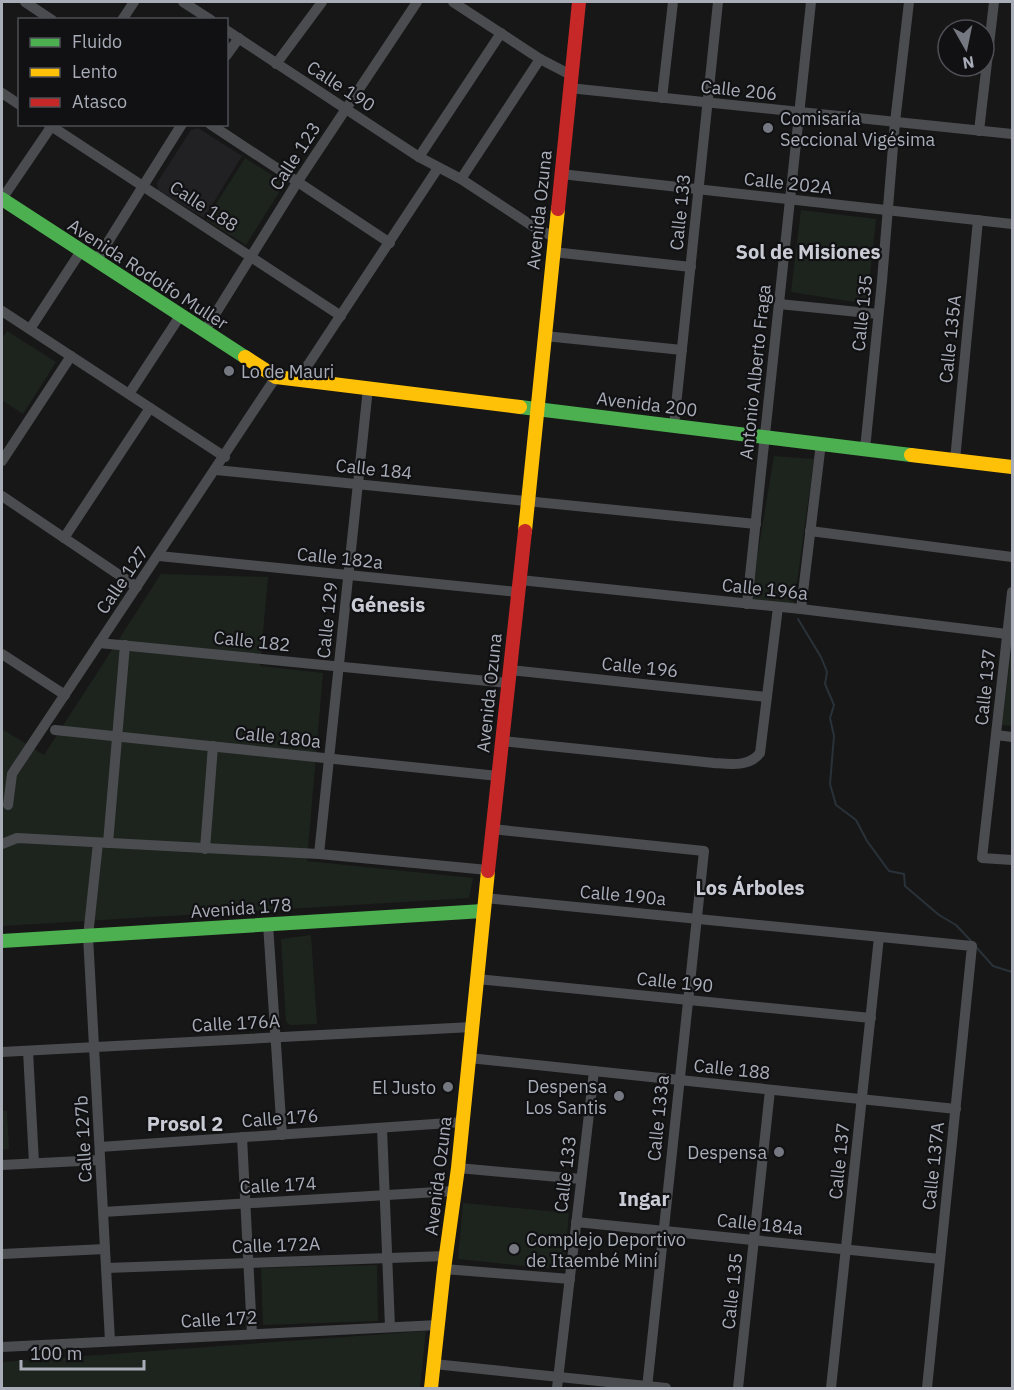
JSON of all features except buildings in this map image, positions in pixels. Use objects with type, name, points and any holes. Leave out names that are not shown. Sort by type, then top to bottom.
[{"type":"main road","name":"Avenida Ozuna","points":[[431,1389],[463,1122],[579,2]]},
{"type":"main road","name":"Avenida Rodolfo Muller","points":[[2,199],[276,377]]},
{"type":"main road","name":"Avenida 200","points":[[276,377],[1012,467]]},
{"type":"main road","name":"Avenida 178","points":[[2,941],[268,924],[484,904]]},
{"type":"street","points":[[25,2],[49,18]]},
{"type":"street","points":[[123,18],[134,2]]},
{"type":"street","points":[[183,2],[208,18]]},
{"type":"street","points":[[276,64],[322,2]]},
{"type":"street","name":"Calle 123","points":[[204,332],[298,181],[417,2]]},
{"type":"street","points":[[453,2],[540,59],[570,82]]},
{"type":"street","points":[[662,98],[673,2]]},
{"type":"street","name":"Calle 133","points":[[674,425],[718,2]]},
{"type":"street","name":"Antonio Alberto Fraga","points":[[747,604],[812,2]]},
{"type":"street","name":"Calle 135","points":[[865,449],[895,122],[909,2]]},
{"type":"street","points":[[979,131],[994,2]]},
{"type":"street","name":"Calle 190","points":[[228,31],[419,157],[461,179],[534,228],[554,237]]},
{"type":"street","points":[[419,157],[501,33]]},
{"type":"street","points":[[228,53],[239,38]]},
{"type":"street","points":[[461,179],[540,59]]},
{"type":"street","name":"Calle 206","points":[[570,82],[662,98],[1012,134]]},
{"type":"street","points":[[2,93],[18,104]]},
{"type":"street","points":[[2,199],[50,126]]},
{"type":"street","name":"Calle 188","points":[[53,126],[341,316]]},
{"type":"street","points":[[96,261],[181,126]]},
{"type":"street","points":[[213,126],[390,243]]},
{"type":"street","points":[[298,380],[438,168]]},
{"type":"street","name":"Calle 202A","points":[[561,174],[1012,224]]},
{"type":"street","name":"Calle 135A","points":[[955,460],[978,220]]},
{"type":"street","points":[[30,329],[81,251]]},
{"type":"street","points":[[553,252],[691,267]]},
{"type":"street","points":[[779,304],[878,314]]},
{"type":"street","points":[[2,313],[225,457]]},
{"type":"street","points":[[129,394],[180,316]]},
{"type":"street","points":[[545,336],[682,350]]},
{"type":"street","points":[[2,461],[71,356]]},
{"type":"street","name":"Calle 127","points":[[4,804],[12,774],[225,457],[276,377]]},
{"type":"street","name":"Calle 129","points":[[319,854],[368,388]]},
{"type":"street","points":[[64,538],[150,408]]},
{"type":"street","points":[[801,609],[821,443]]},
{"type":"street","name":"Calle 184","points":[[216,470],[756,524]]},
{"type":"street","points":[[2,496],[137,587]]},
{"type":"street","points":[[810,531],[1012,557]]},
{"type":"street","name":"Calle 182a","points":[[159,556],[348,575],[519,586]]},
{"type":"street","name":"Calle 196a","points":[[519,586],[747,604],[1009,631]]},
{"type":"street","name":"Calle 137","points":[[1012,592],[982,858],[1012,860]]},
{"type":"street","points":[[502,741],[714,763],[749,762],[756,759],[760,753],[778,607]]},
{"type":"street","name":"Calle 182","points":[[99,643],[339,666],[509,677]]},
{"type":"street","name":"Calle 127b","points":[[110,1341],[88,936],[117,736],[125,645]]},
{"type":"street","points":[[2,654],[64,695]]},
{"type":"street","name":"Calle 196","points":[[509,677],[766,697]]},
{"type":"street","name":"Calle 180a","points":[[55,730],[498,776]]},
{"type":"street","points":[[996,735],[1012,736]]},
{"type":"street","points":[[205,849],[213,746]]},
{"type":"street","name":"Calle 133a","points":[[492,829],[704,851],[647,1388]]},
{"type":"street","points":[[2,844],[17,838],[319,854],[488,870]]},
{"type":"street","name":"Calle 190a","points":[[484,904],[696,918],[972,946]]},
{"type":"street","points":[[268,924],[282,1135]]},
{"type":"street","name":"Calle 137","points":[[831,1389],[879,937]]},
{"type":"street","name":"Calle 137A","points":[[927,1389],[972,946]]},
{"type":"street","name":"Calle 190","points":[[477,978],[871,1018]]},
{"type":"street","name":"Calle 176A","points":[[2,1052],[472,1027]]},
{"type":"street","points":[[28,1051],[34,1162]]},
{"type":"street","name":"Calle 188","points":[[469,1058],[956,1109]]},
{"type":"street","name":"Calle 133","points":[[558,1383],[594,1071]]},
{"type":"street","name":"Calle 135","points":[[738,1389],[770,1090]]},
{"type":"street","name":"Calle 176","points":[[100,1147],[463,1122]]},
{"type":"street","points":[[382,1128],[390,1326]]},
{"type":"street","points":[[242,1137],[252,1334]]},
{"type":"street","points":[[2,1165],[100,1160]]},
{"type":"street","points":[[458,1168],[581,1179]]},
{"type":"street","name":"Calle 174","points":[[103,1212],[454,1191]]},
{"type":"street","name":"Calle 184a","points":[[576,1222],[940,1259]]},
{"type":"street","points":[[2,1254],[105,1249]]},
{"type":"street","name":"Calle 172A","points":[[106,1268],[387,1258],[445,1262]]},
{"type":"street","points":[[445,1262],[570,1279]]},
{"type":"street","name":"Calle 172","points":[[2,1347],[438,1325]]},
{"type":"street","points":[[434,1364],[558,1383],[666,1389]]},
{"type":"shaded area","points":[[198,128],[242,156],[204,218],[158,190],[157,183],[191,130]]},
{"type":"shaded area","points":[[245,158],[285,183],[246,245],[206,220]]},
{"type":"shaded area","points":[[801,210],[876,219],[867,304],[791,292]]},
{"type":"shaded area","points":[[7,331],[56,362],[23,414],[2,400],[2,339]]},
{"type":"shaded area","points":[[774,456],[814,459],[794,604],[750,600]]},
{"type":"shaded area","points":[[161,574],[268,577],[260,666],[323,673],[307,861],[473,878],[469,898],[2,926],[2,729],[44,755]]},
{"type":"shaded area","points":[[1012,642],[1012,726],[1002,725]]},
{"type":"shaded area","points":[[311,935],[317,1024],[290,1025],[286,1021],[281,939]]},
{"type":"shaded area","points":[[2,1111],[7,1111],[9,1149],[2,1150]]},
{"type":"shaded area","points":[[463,1203],[569,1213],[564,1270],[458,1259]]},
{"type":"shaded area","points":[[377,1265],[378,1321],[263,1325],[261,1268]]},
{"type":"shaded area","points":[[426,1331],[420,1388],[2,1388],[2,1362]]},
{"type":"waterway","points":[[798,619],[821,657],[827,672],[825,684],[834,705],[830,718],[834,736],[830,784],[836,805],[856,820],[867,841],[889,871],[904,874],[905,886],[939,915],[956,925],[972,942]]},
{"type":"waterway","points":[[976,947],[993,966],[1012,972]]},
{"type":"traffic: fast","points":[[2,199],[245,357]]},
{"type":"traffic: fast","points":[[520,407],[911,455]]},
{"type":"traffic: fast","points":[[2,941],[483,911]]},
{"type":"traffic: slow","points":[[525,531],[558,209]]},
{"type":"traffic: slow","points":[[245,357],[276,377],[520,407]]},
{"type":"traffic: slow","points":[[911,455],[1012,467]]},
{"type":"traffic: slow","points":[[431,1388],[458,1168],[488,871]]},
{"type":"traffic: jam","points":[[558,209],[579,2]]},
{"type":"traffic: jam","points":[[488,871],[525,531]]},
{"type":"place","name":"Comisaría Seccional Vigésima","points":[[768,128]]},
{"type":"place","name":"Lo de Mauri","points":[[229,371]]},
{"type":"place","name":"El Justo","points":[[448,1087]]},
{"type":"place","name":"Despensa Los Santis","points":[[619,1096]]},
{"type":"place","name":"Despensa","points":[[779,1152]]},
{"type":"place","name":"Complejo Deportivo de Itaembé Miní","points":[[514,1249]]},
{"type":"district","name":"Sol de Misiones","points":[[808,251]]},
{"type":"district","name":"Génesis","points":[[388,604]]},
{"type":"district","name":"Los Árboles","points":[[750,887]]},
{"type":"district","name":"Prosol 2","points":[[185,1123]]},
{"type":"district","name":"Ingar","points":[[644,1198]]}]
